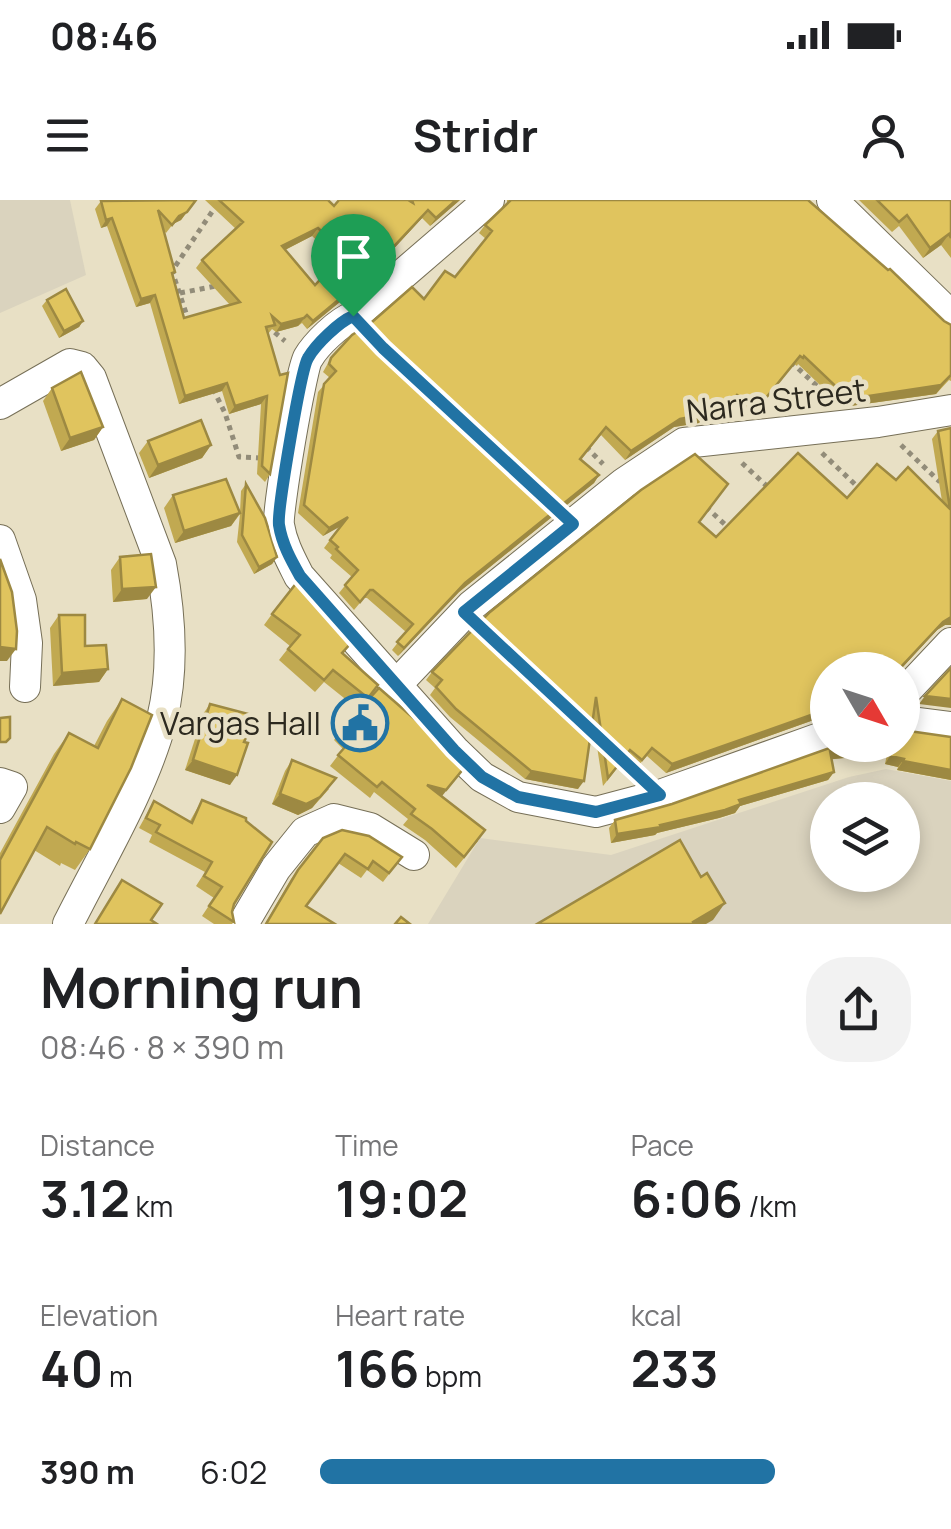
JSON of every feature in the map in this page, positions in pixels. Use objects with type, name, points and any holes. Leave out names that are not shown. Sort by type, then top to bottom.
[{"type":"street","points":[[489,200],[353,316],[342,321],[306,359],[278,522],[286,551],[300,576],[454,750],[482,777],[518,797],[596,812],[660,795],[810,741]]},
{"type":"street","points":[[832,200],[951,316]]},
{"type":"street","points":[[0,404],[70,364],[82,367],[91,378],[160,564],[167,613],[168,673],[163,715],[152,751],[68,924]]},
{"type":"street","name":"Narra Street","points":[[396,684],[464,612],[624,482],[684,443],[951,410]]},
{"type":"street","points":[[0,540],[21,600],[27,643],[25,687]]},
{"type":"street","points":[[920,676],[951,642]]},
{"type":"street","points":[[920,723],[951,727]]},
{"type":"street","points":[[0,783],[12,787],[0,808]]},
{"type":"street","points":[[243,924],[276,868],[305,832],[334,818],[370,828],[414,855]]},
{"type":"path","points":[[191,327],[172,271],[220,200]]},
{"type":"path","points":[[180,293],[220,285]]},
{"type":"path","points":[[263,322],[306,359]]},
{"type":"path","points":[[798,369],[809,356]]},
{"type":"path","points":[[786,357],[951,492]]},
{"type":"path","points":[[208,378],[240,457],[288,460]]},
{"type":"path","points":[[798,430],[868,497]]},
{"type":"path","points":[[574,437],[624,482]]},
{"type":"path","points":[[716,438],[773,492]]},
{"type":"path","points":[[699,500],[742,540]]},
{"type":"path","points":[[612,750],[660,795]]},
{"type":"shaded area","points":[[0,200],[70,200],[86,275],[0,313]]},
{"type":"shaded area","points":[[886,769],[951,781],[951,924],[428,924],[480,838],[611,855],[810,790],[810,892],[920,892],[920,782],[834,782]]},
{"type":"building","points":[[196,200],[172,225],[158,210],[184,318],[240,302],[202,260],[243,222],[219,200],[328,200],[334,206],[339,200],[456,200],[436,218],[428,210],[382,259],[385,261],[313,321],[307,315],[281,324],[272,316],[275,325],[266,327],[280,375],[288,373],[270,474],[262,466],[267,396],[235,406],[227,383],[185,396],[155,295],[141,299],[112,218],[106,220],[101,201]],"holes":[[[318,228],[345,253],[315,285],[282,246]]]},
{"type":"building","points":[[511,200],[808,200],[951,325],[951,375],[941,385],[849,399],[800,356],[757,409],[737,395],[722,413],[710,407],[705,414],[680,419],[631,451],[606,427],[580,459],[599,475],[465,583],[404,648],[397,642],[413,624],[373,590],[360,602],[345,585],[358,570],[330,540],[348,517],[329,528],[304,505],[324,384],[336,371],[329,364],[331,358],[352,335],[412,287],[424,299],[445,271],[455,277],[492,231],[485,225]]},
{"type":"building","points":[[877,200],[951,200],[951,238],[949,234],[930,248],[907,215],[899,222]]},
{"type":"building","points":[[66,289],[83,321],[64,331],[47,300]]},
{"type":"building","points":[[81,372],[103,427],[70,438],[52,388]]},
{"type":"building","points":[[201,420],[211,445],[158,465],[148,441]]},
{"type":"building","points":[[951,428],[951,617],[915,652],[810,652],[810,715],[672,764],[652,748],[642,760],[630,750],[608,778],[596,697],[584,781],[531,771],[456,709],[436,687],[442,680],[432,672],[490,612],[641,490],[695,454],[728,484],[699,522],[716,537],[798,453],[847,498],[877,464],[896,480],[908,467],[950,509],[938,431]]},
{"type":"building","points":[[226,479],[240,513],[184,531],[173,495]]},
{"type":"building","points":[[246,484],[265,518],[277,557],[259,567],[242,535]]},
{"type":"building","points":[[151,554],[156,587],[122,589],[120,557]]},
{"type":"building","points":[[0,559],[12,592],[16,649],[0,647]]},
{"type":"building","points":[[298,581],[352,642],[342,653],[378,685],[368,698],[333,670],[324,680],[288,649],[300,635],[272,614]]},
{"type":"building","points":[[59,615],[85,615],[85,646],[106,645],[108,669],[62,673]]},
{"type":"building","points":[[951,668],[951,699],[925,696]]},
{"type":"building","points":[[379,688],[464,768],[446,790],[427,785],[485,830],[464,857],[411,814],[415,809],[382,782],[377,787],[338,755],[352,739],[341,730]]},
{"type":"building","points":[[122,699],[152,715],[131,768],[90,849],[47,827],[0,914],[0,860],[69,733],[98,748]]},
{"type":"building","points":[[210,704],[256,716],[244,742],[248,743],[237,775],[193,760]]},
{"type":"building","points":[[10,717],[10,738],[0,742],[0,718]]},
{"type":"building","points":[[920,733],[951,737],[951,770],[908,762],[920,762]]},
{"type":"building","points":[[810,755],[810,762],[832,762],[834,772],[739,800],[741,804],[725,810],[617,834],[615,820]]},
{"type":"building","points":[[292,760],[336,778],[320,797],[306,804],[280,794]]},
{"type":"building","points":[[202,800],[246,818],[272,842],[234,904],[234,922],[209,906],[222,887],[204,876],[212,862],[156,832],[160,825],[146,818],[154,801],[192,823]]},
{"type":"building","points":[[342,830],[369,836],[402,857],[389,873],[373,861],[368,869],[345,854],[306,906],[335,924],[266,924],[298,870],[323,838]]},
{"type":"building","points":[[680,840],[701,877],[707,873],[725,903],[694,924],[537,924]]},
{"type":"building","points":[[122,880],[162,904],[151,920],[157,924],[95,924]]},
{"type":"place","name":"Vargas Hall","points":[[360,723]]},
{"type":"route","points":[[353,316],[573,524],[464,612],[660,795],[596,812],[518,797],[482,777],[300,576],[286,551],[278,522],[306,359],[342,321],[353,316]]}]
